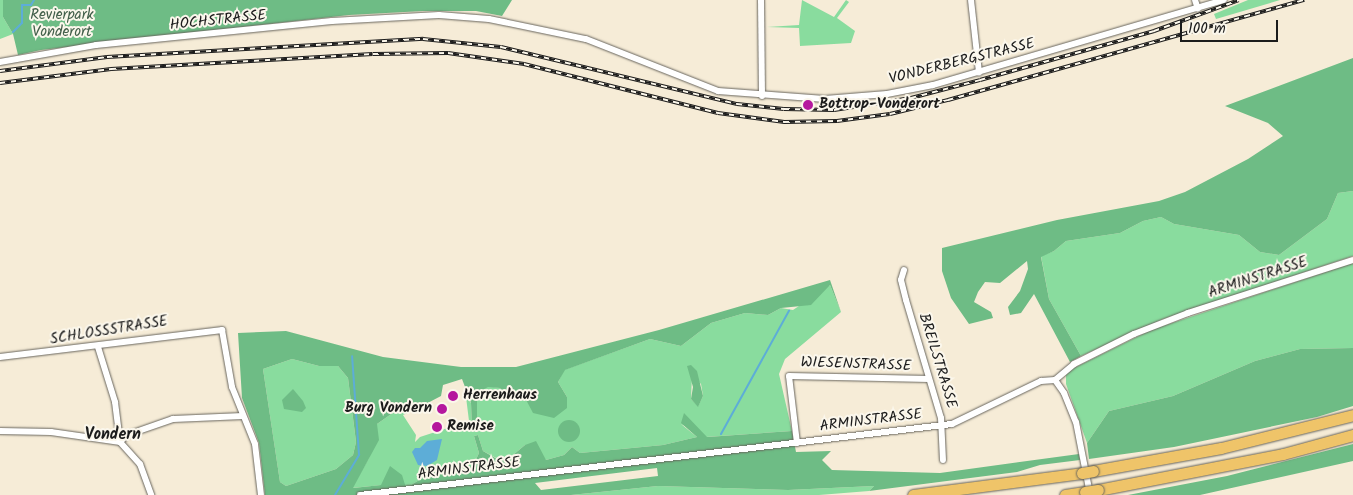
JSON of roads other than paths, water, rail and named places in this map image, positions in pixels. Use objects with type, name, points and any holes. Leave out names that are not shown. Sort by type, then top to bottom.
[{"type":"highway","points":[[913,495],[1088,472],[1220,448],[1353,415]]},
{"type":"highway","points":[[1065,495],[1091,493],[1255,460],[1353,435]]},
{"type":"street","points":[[761,0],[762,96]]},
{"type":"street","points":[[971,0],[979,73]]},
{"type":"street","points":[[1196,0],[1198,9]]},
{"type":"street","name":"VONDERBERGSTRASSE","points":[[500,22],[586,39],[718,91],[762,96],[825,99],[887,94],[979,73],[1224,0]]},
{"type":"street","name":"HOCHSTRASSE","points":[[0,62],[96,46],[366,18],[439,15],[500,22]]},
{"type":"street","name":"ARMINSTRASSE","points":[[360,495],[797,443],[942,425],[965,420],[1041,381],[1055,380],[1074,364],[1152,327],[1353,260]]},
{"type":"street","name":"BREILSTRASSE","points":[[904,270],[902,287],[942,425],[943,460]]},
{"type":"street","name":"SCHLOSSSTRASSE","points":[[0,357],[98,347],[176,333],[222,330],[229,376],[243,416]]},
{"type":"street","points":[[98,347],[115,402],[120,442],[140,464],[151,495]]},
{"type":"street","name":"WIESENSTRASSE","points":[[797,443],[789,376],[929,379]]},
{"type":"street","points":[[1055,380],[1064,393],[1076,422],[1091,493]]},
{"type":"street","points":[[120,442],[127,435],[167,420],[198,416],[243,416],[255,444],[261,495]]},
{"type":"street","points":[[0,431],[51,432],[120,442]]},
{"type":"water","points":[[442,439],[437,460],[427,466],[418,465],[412,452],[415,448],[420,448],[427,441]]},
{"type":"waterway","points":[[13,32],[22,23],[22,5],[31,5],[34,0]]},
{"type":"waterway","points":[[721,434],[789,311]]},
{"type":"waterway","points":[[335,495],[359,455],[352,356]]},
{"type":"railway","points":[[0,71],[107,57],[423,39],[501,47],[737,104],[784,109],[834,110],[911,98],[980,80],[1154,31],[1239,0]]},
{"type":"railway","points":[[0,83],[111,69],[373,54],[448,53],[524,64],[718,113],[784,122],[837,121],[890,114],[948,100],[1304,0]]},
{"type":"place","name":"Bottrop-Vonderort","points":[[808,105]]},
{"type":"place","name":"Herrenhaus","points":[[453,396]]},
{"type":"place","name":"Burg Vondern","points":[[442,409]]},
{"type":"place","name":"Remise","points":[[437,427]]},
{"type":"district","name":"Vondern","points":[[113,435]]},
{"type":"park label","name":"Revierpark Vonderort","points":[[62,24]]}]
